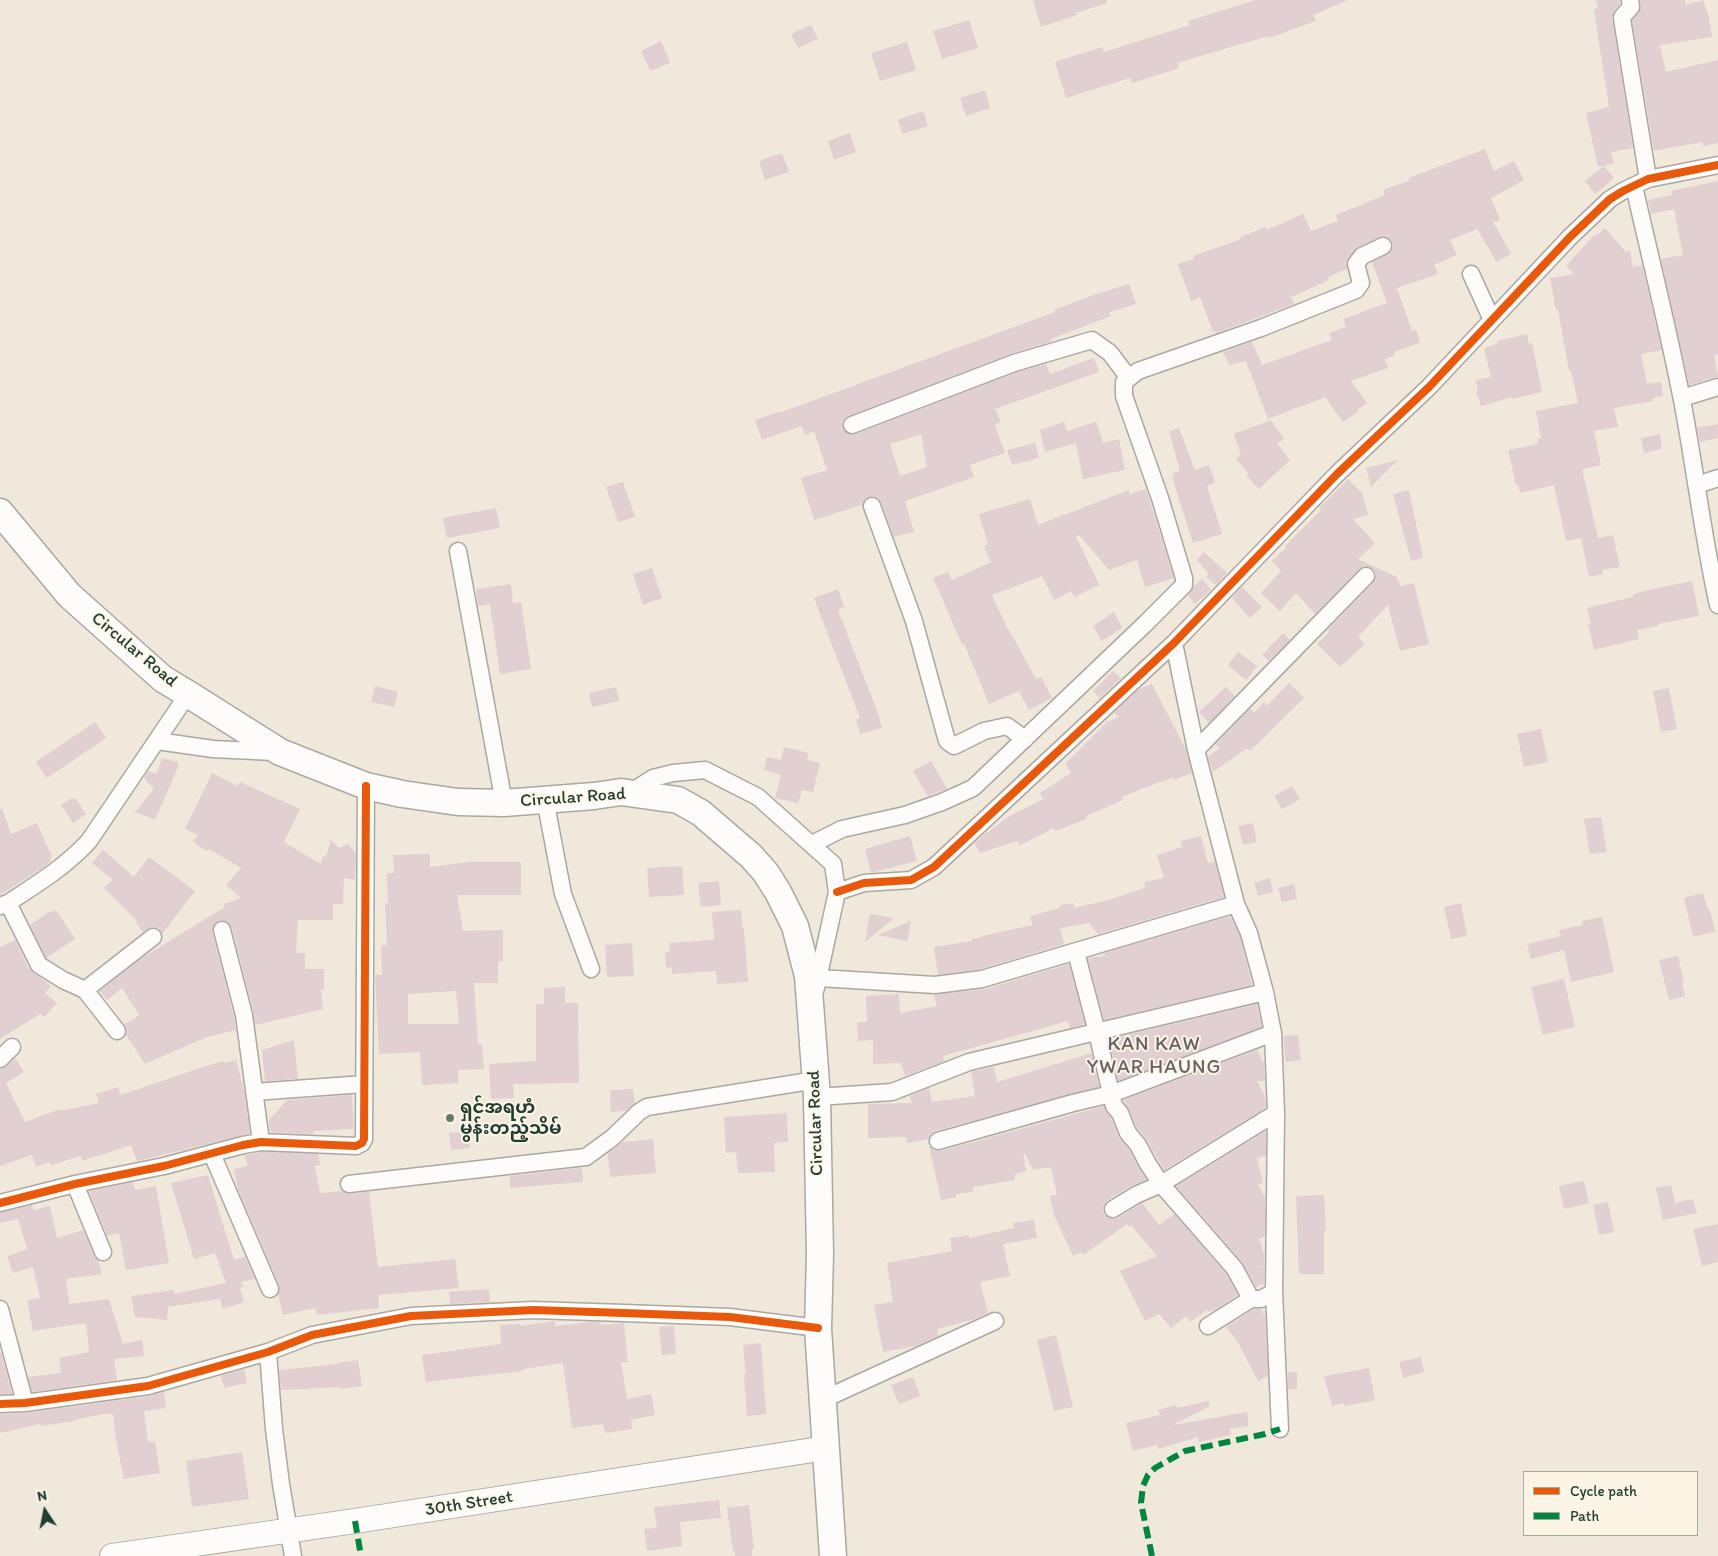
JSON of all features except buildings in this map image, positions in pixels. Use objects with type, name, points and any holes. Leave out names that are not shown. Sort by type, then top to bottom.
[{"type":"main road","name":"Circular Road","points":[[0,512],[69,595],[163,680],[280,752],[366,786],[402,794],[458,802],[504,803],[621,792],[678,800],[701,813],[751,856],[766,873],[795,926],[808,976],[816,1088],[820,1255],[818,1328],[833,1556]]},
{"type":"main road","name":"30th Street","points":[[112,1556],[826,1448]]},
{"type":"street","points":[[1630,0],[1631,7],[1622,16],[1641,182],[1697,485],[1713,559],[1718,605]]},
{"type":"street","points":[[838,892],[864,883],[911,880],[934,867],[1174,643],[1337,474],[1429,388],[1570,237],[1610,199],[1622,190],[1641,182],[1718,165]]},
{"type":"street","points":[[812,844],[842,829],[905,814],[942,802],[973,788],[1184,584],[1184,578],[1160,498],[1124,396],[1124,382],[1138,371],[1261,328],[1356,290],[1361,283],[1356,264],[1362,256],[1383,246]]},
{"type":"street","points":[[1471,274],[1492,320]]},
{"type":"street","points":[[852,425],[1014,363],[1092,340],[1110,353],[1129,378]]},
{"type":"street","points":[[1682,398],[1718,387]]},
{"type":"street","points":[[1697,485],[1718,478]]},
{"type":"street","points":[[872,506],[914,621],[947,742],[954,746],[984,731],[1007,726],[1025,738]]},
{"type":"street","points":[[458,551],[504,803]]},
{"type":"street","points":[[1196,750],[1366,576]]},
{"type":"street","points":[[1174,643],[1196,750],[1236,904],[1249,933],[1265,992],[1273,1032],[1276,1113],[1274,1292],[1280,1429]]},
{"type":"street","points":[[117,1031],[85,990],[63,980],[39,965],[4,904],[53,874],[89,842],[188,694]]},
{"type":"street","points":[[157,741],[213,749],[280,752]]},
{"type":"street","points":[[631,792],[653,778],[673,773],[705,770],[758,797],[833,864],[838,892],[811,1012]]},
{"type":"street","points":[[0,1203],[261,1142],[356,1146],[362,1143],[364,1139],[366,786]]},
{"type":"street","points":[[545,799],[563,894],[591,969]]},
{"type":"street","points":[[818,978],[935,985],[982,979],[1236,904]]},
{"type":"street","points":[[222,930],[244,1015],[261,1142]]},
{"type":"street","points":[[85,990],[153,937]]},
{"type":"street","points":[[1076,952],[1114,1106],[1120,1113],[1128,1133],[1138,1145],[1160,1184],[1235,1269],[1251,1299]]},
{"type":"street","points":[[350,1184],[586,1157],[612,1138],[639,1112],[647,1107],[816,1088],[892,1092],[969,1062],[1265,992]]},
{"type":"street","points":[[938,1141],[1072,1103],[1111,1094],[1273,1032]]},
{"type":"street","points":[[0,1059],[12,1047]]},
{"type":"street","points":[[254,1092],[364,1084]]},
{"type":"street","points":[[1113,1210],[1160,1184],[1276,1113]]},
{"type":"street","points":[[212,1154],[270,1289]]},
{"type":"street","points":[[76,1184],[103,1252]]},
{"type":"street","points":[[1208,1326],[1251,1299],[1261,1299],[1274,1292]]},
{"type":"street","points":[[0,1309],[25,1402]]},
{"type":"street","points":[[0,1404],[148,1386],[268,1352],[312,1335],[411,1316],[524,1311],[730,1317],[818,1328]]},
{"type":"street","points":[[822,1400],[995,1321]]},
{"type":"street","points":[[268,1352],[274,1429],[293,1556]]},
{"type":"marked path","points":[[1152,1556],[1141,1503],[1143,1486],[1148,1475],[1155,1468],[1185,1451],[1280,1429]]},
{"type":"marked path","points":[[355,1521],[361,1556]]},
{"type":"cycle path","points":[[837,892],[864,883],[911,880],[934,867],[1174,643],[1337,474],[1429,387],[1570,237],[1610,199],[1648,179],[1718,165]]},
{"type":"cycle path","points":[[0,1203],[261,1142],[356,1146],[362,1143],[364,1139],[366,786]]},
{"type":"cycle path","points":[[0,1404],[25,1403],[148,1386],[268,1352],[312,1335],[411,1316],[533,1310],[730,1317],[818,1328]]},
{"type":"place","name":"ရှင်အရဟံ မွန်းတည့်သိမ်","points":[[450,1118]]},
{"type":"district","name":"KAN KAW YWAR HAUNG","points":[[1154,1056]]}]
